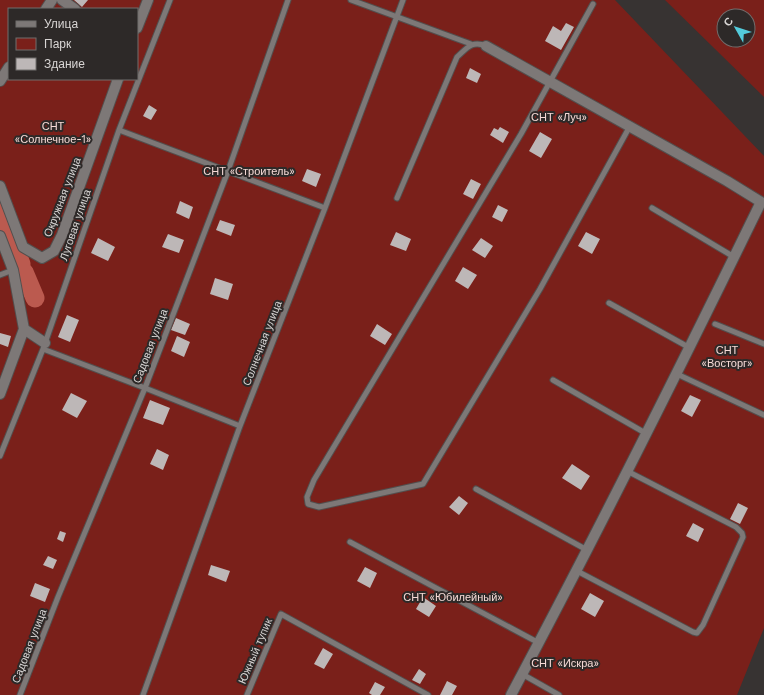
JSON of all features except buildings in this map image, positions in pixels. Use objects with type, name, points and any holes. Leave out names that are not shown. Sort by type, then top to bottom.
[{"type":"street","points":[[62,0],[74,8]]},
{"type":"street","points":[[138,25],[148,0]]},
{"type":"street","points":[[486,46],[727,181],[761,202],[647,434],[511,695]]},
{"type":"street","points":[[0,81],[8,69]]},
{"type":"street","name":"Окружная улица","points":[[0,186],[23,248],[42,258],[54,251],[62,235],[118,80]]},
{"type":"street","points":[[0,236],[13,270],[24,329],[0,394]]},
{"type":"street","points":[[24,329],[44,346]]},
{"type":"lane","name":"Луговая улица","points":[[0,456],[44,346],[119,130],[170,0]]},
{"type":"lane","name":"Садовая улица","points":[[20,695],[58,597],[144,388],[228,171],[288,0]]},
{"type":"lane","points":[[351,0],[471,44],[479,43],[486,46]]},
{"type":"lane","name":"Солнечная улица","points":[[143,695],[240,426],[325,208],[403,0]]},
{"type":"lane","points":[[593,4],[521,134],[314,480],[307,497],[308,504],[319,507],[423,484],[540,289],[630,126]]},
{"type":"lane","points":[[397,198],[457,57],[471,44]]},
{"type":"lane","points":[[119,130],[325,208]]},
{"type":"lane","points":[[652,208],[734,257]]},
{"type":"lane","points":[[0,275],[13,270]]},
{"type":"lane","points":[[609,304],[690,348]]},
{"type":"lane","points":[[715,324],[764,344]]},
{"type":"lane","points":[[44,346],[240,426]]},
{"type":"lane","points":[[677,374],[764,415]]},
{"type":"lane","points":[[552,380],[647,434]]},
{"type":"lane","points":[[576,571],[693,632],[697,633],[703,625],[743,537],[742,533],[736,527],[627,471]]},
{"type":"lane","points":[[476,489],[587,550]]},
{"type":"lane","points":[[350,542],[539,643]]},
{"type":"lane","name":"Южный тупик","points":[[246,695],[281,614],[428,695]]},
{"type":"lane","points":[[522,674],[560,695]]},
{"type":"green space","points":[[0,0],[615,0],[764,156],[764,628],[737,695],[0,695]]},
{"type":"green space","points":[[665,0],[764,0],[764,97]]},
{"type":"waterway","points":[[0,207],[21,264]]},
{"type":"waterway","points":[[24,272],[35,298]]},
{"type":"park label","name":"СНТ «Луч»","points":[[559,117]]},
{"type":"park label","name":"СНТ «Солнечное-1»","points":[[53,132]]},
{"type":"park label","name":"СНТ «Строитель»","points":[[249,171]]},
{"type":"park label","name":"СНТ «Восторг»","points":[[727,356]]},
{"type":"park label","name":"СНТ «Юбилейный»","points":[[453,597]]},
{"type":"park label","name":"СНТ «Искра»","points":[[565,663]]}]
